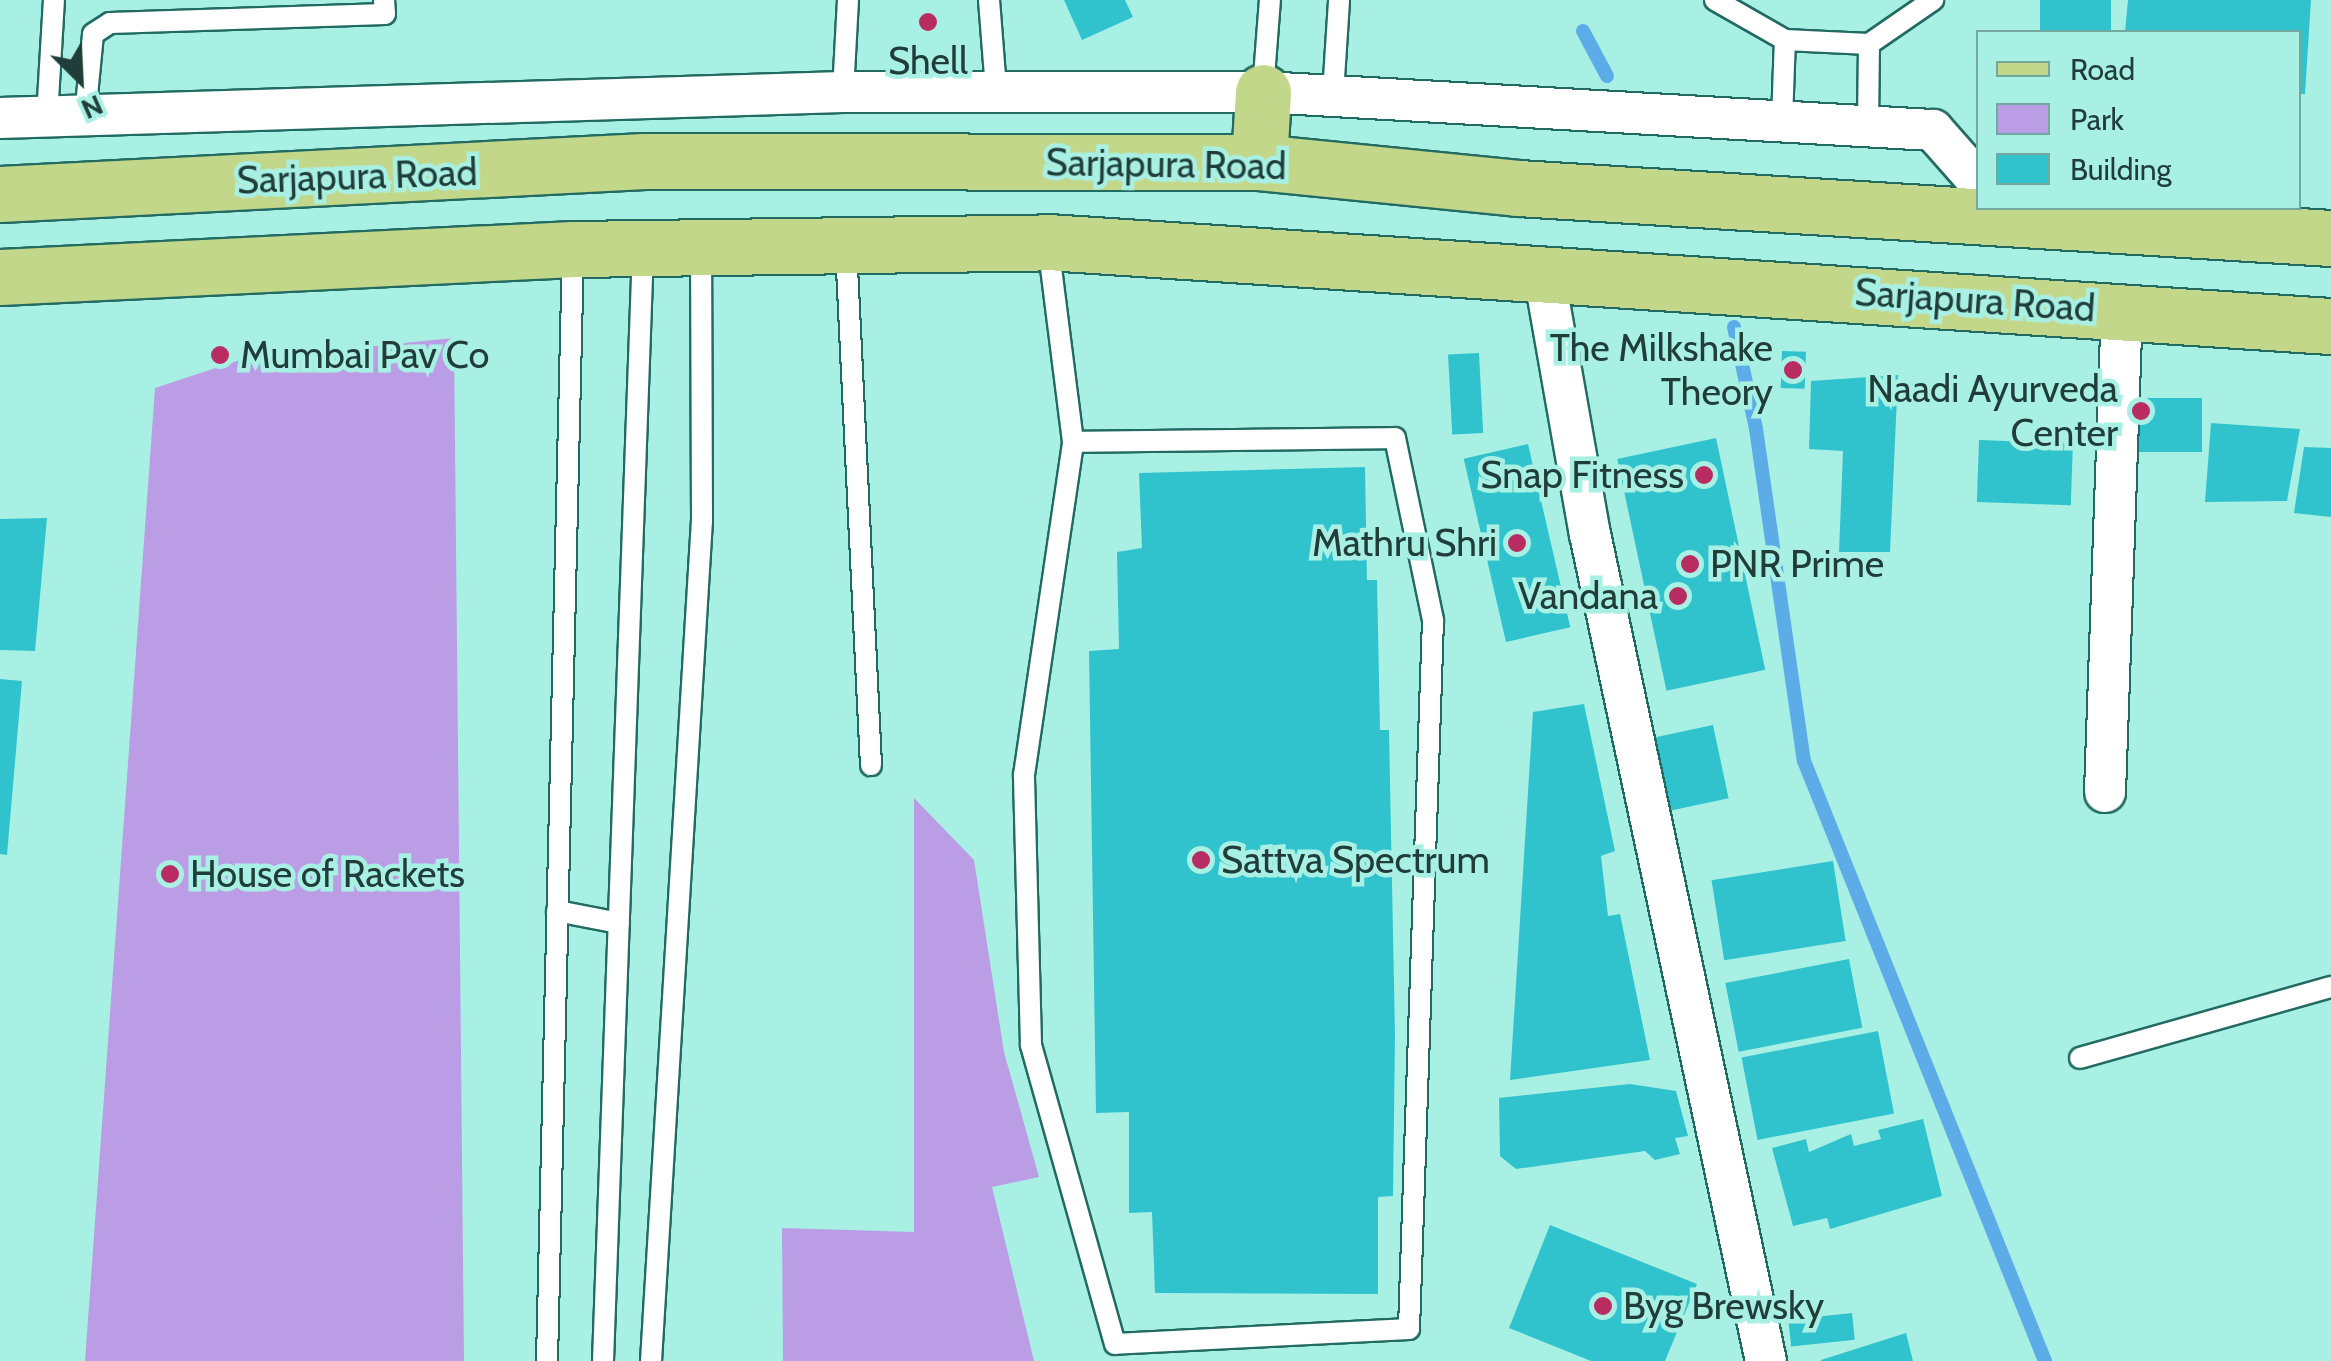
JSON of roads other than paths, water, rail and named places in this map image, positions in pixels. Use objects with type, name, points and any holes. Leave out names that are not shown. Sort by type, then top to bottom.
[{"type":"main road","points":[[1259,162],[1263,92]]},
{"type":"main road","points":[[643,249],[644,161]]},
{"type":"main road","name":"Sarjapura Road","points":[[0,194],[644,161],[1259,162],[1518,188],[1976,201]]},
{"type":"main road","points":[[573,250],[575,166]]},
{"type":"main road","name":"Sarjapura Road","points":[[2076,210],[2253,220],[2331,238]]},
{"type":"main road","name":"Sarjapura Road","points":[[0,277],[573,250],[846,242],[1048,242],[2331,326]]},
{"type":"street","points":[[0,118],[996,89],[1333,94],[1933,130],[1976,178]]},
{"type":"street","points":[[1544,274],[1590,534],[1766,1361]]},
{"type":"street","points":[[2105,792],[2122,311]]},
{"type":"lane","points":[[54,0],[66,116]]},
{"type":"lane","points":[[66,116],[93,34],[110,22],[385,14],[384,0]]},
{"type":"lane","points":[[843,92],[848,0]]},
{"type":"lane","points":[[989,0],[996,89]]},
{"type":"lane","points":[[1263,92],[1270,0]]},
{"type":"lane","points":[[1333,94],[1340,0]]},
{"type":"lane","points":[[1714,0],[1784,40],[1869,44],[1933,0]]},
{"type":"lane","points":[[1782,120],[1784,40]]},
{"type":"lane","points":[[1868,125],[1869,44]]},
{"type":"lane","points":[[846,242],[871,765]]},
{"type":"lane","points":[[1048,242],[1074,442],[1024,775],[1031,1046],[1115,1344],[1410,1329],[1433,620],[1395,438],[1074,442]]},
{"type":"lane","points":[[652,1361],[702,522],[701,246]]},
{"type":"lane","points":[[603,1361],[643,249]]},
{"type":"lane","points":[[547,1361],[573,250]]},
{"type":"lane","points":[[556,911],[619,923]]},
{"type":"lane","points":[[2080,1058],[2331,987]]},
{"type":"waterway","points":[[1583,31],[1607,76]]},
{"type":"waterway","points":[[1734,327],[1756,429],[1804,761],[2045,1361]]},
{"type":"place","name":"Shell","points":[[928,22]]},
{"type":"place","name":"Mumbai Pav Co","points":[[220,355]]},
{"type":"place","name":"The Milkshake Theory","points":[[1793,370]]},
{"type":"place","name":"Naadi Ayurveda Center","points":[[2141,411]]},
{"type":"place","name":"Snap Fitness","points":[[1704,475]]},
{"type":"place","name":"Mathru Shri","points":[[1517,543]]},
{"type":"place","name":"PNR Prime","points":[[1690,564]]},
{"type":"place","name":"Vandana","points":[[1678,596]]},
{"type":"place","name":"Sattva Spectrum","points":[[1201,860]]},
{"type":"place","name":"House of Rackets","points":[[170,874]]},
{"type":"place","name":"Byg Brewsky","points":[[1603,1306]]}]
